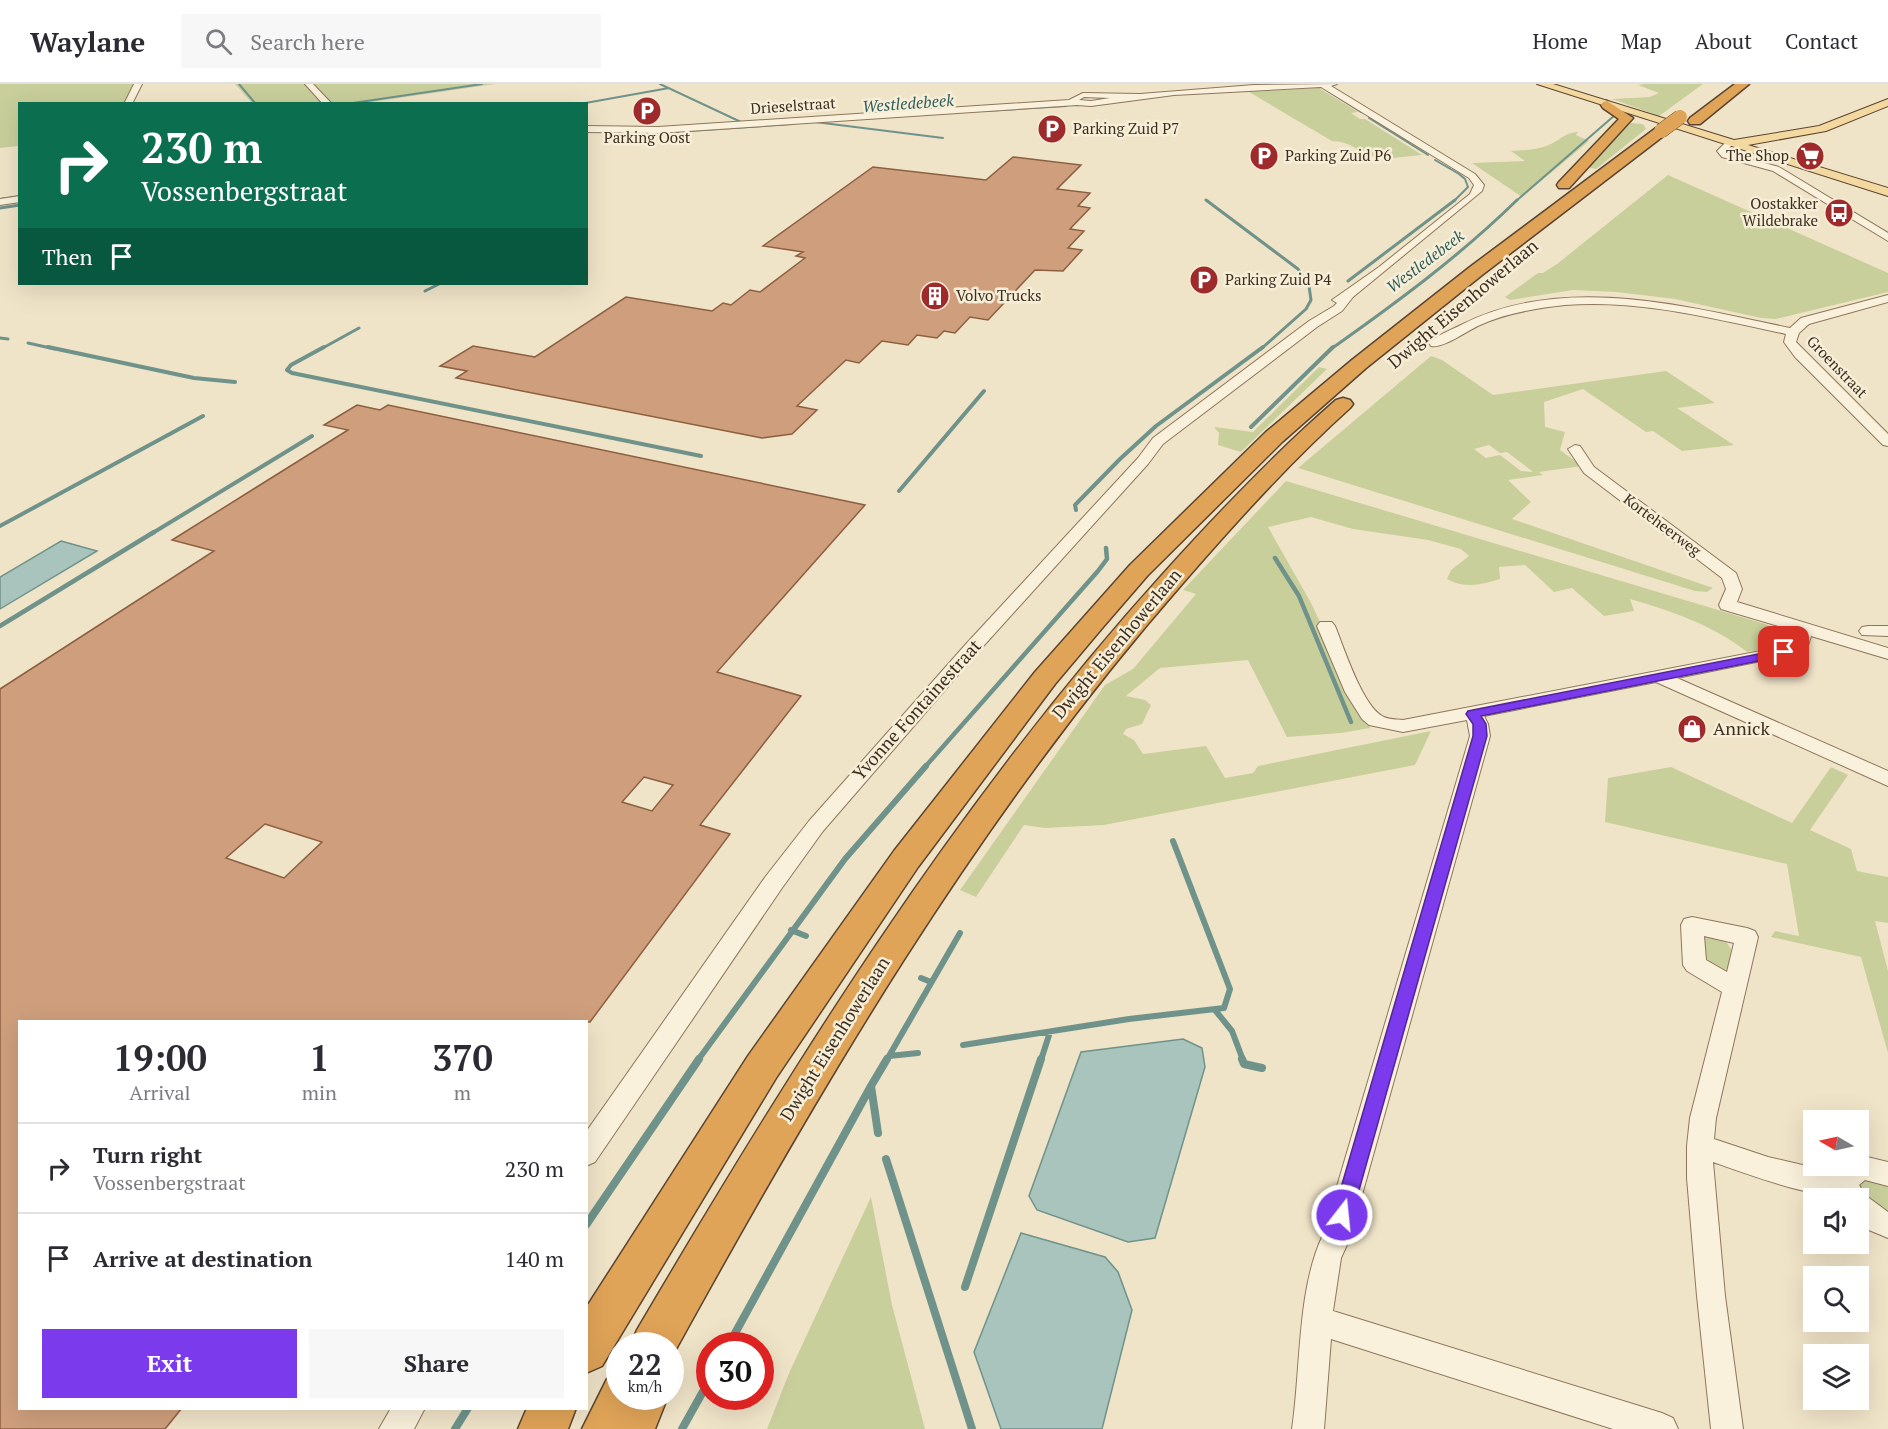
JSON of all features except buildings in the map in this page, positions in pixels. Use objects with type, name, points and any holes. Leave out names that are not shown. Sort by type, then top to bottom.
[{"type":"highway","name":"Dwight Eisenhowerlaan","points":[[1393,361],[1723,84]]},
{"type":"highway","name":"Dwight Eisenhowerlaan","points":[[588,1347],[762,1067],[906,859],[1045,678],[1139,570],[1274,437],[1359,364],[1476,271],[1668,130],[1695,121],[1743,84]]},
{"type":"highway","points":[[1720,101],[1738,96],[1758,84]]},
{"type":"highway","points":[[1476,271],[1501,241],[1578,172],[1624,122],[1626,116],[1607,105]]},
{"type":"highway","name":"Dwight Eisenhowerlaan","points":[[664,1332],[801,1092],[877,971],[1019,764],[1118,638],[1172,578],[1262,481],[1320,424],[1361,389]]},
{"type":"highway","points":[[542,1429],[552,1410]]},
{"type":"highway","points":[[606,1429],[616,1410]]},
{"type":"highway","points":[[631,1429],[639,1410]]},
{"type":"main road","points":[[1542,84],[1740,148],[1888,190]]},
{"type":"main road","points":[[1553,84],[1740,148],[1822,129],[1888,102]]},
{"type":"street","points":[[129,102],[138,84]]},
{"type":"street","points":[[309,84],[326,102]]},
{"type":"street","name":"Yvonne Fontainestraat","points":[[588,1151],[774,882],[860,773],[1143,461],[1158,441],[1313,324],[1338,308],[1349,295],[1479,189],[1479,185],[1472,176],[1323,84]]},
{"type":"street","name":"Drieselstraat","points":[[588,129],[658,130],[1036,104],[1078,99],[1095,104],[1102,98],[1333,84]]},
{"type":"street","points":[[1074,88],[1078,99]]},
{"type":"street","points":[[1740,148],[1888,238]]},
{"type":"street","points":[[0,202],[18,199]]},
{"type":"street","name":"Groenstraat","points":[[1888,298],[1805,321],[1793,332],[1790,342],[1799,354],[1888,442]]},
{"type":"street","points":[[1434,343],[1460,327],[1502,311],[1541,303],[1571,301],[1644,304],[1793,332]]},
{"type":"street","name":"Korteheerweg","points":[[1575,449],[1589,470],[1730,576],[1734,589],[1727,605],[1804,629]]},
{"type":"street","points":[[1326,627],[1362,707],[1374,720],[1382,724],[1403,726],[1661,678],[1800,648],[1804,629],[1888,654]]},
{"type":"street","points":[[1868,631],[1888,631]]},
{"type":"street","points":[[1661,678],[1888,779]]},
{"type":"street","points":[[1308,1429],[1314,1382],[1317,1320],[1327,1258],[1336,1238],[1413,962],[1480,736],[1479,724],[1473,714]]},
{"type":"street","points":[[1727,1429],[1710,1284],[1700,1178],[1700,1146],[1703,1118],[1734,988]]},
{"type":"street","points":[[1700,1146],[1824,1188]]},
{"type":"street","points":[[1851,1188],[1852,1174],[1863,1168],[1888,1174]]},
{"type":"street","points":[[1869,1214],[1888,1225]]},
{"type":"street","points":[[1317,1320],[1662,1429]]},
{"type":"street","points":[[395,1429],[409,1410]]},
{"type":"green space","points":[[0,84],[136,84],[127,102],[18,102],[18,146],[0,148]]},
{"type":"green space","points":[[235,84],[495,84],[371,102],[251,102]]},
{"type":"green space","points":[[1703,84],[1659,116],[1612,99],[1650,97],[1659,93],[1638,85]]},
{"type":"green space","points":[[1319,88],[1358,112],[1351,113],[1360,119],[1365,119],[1422,155],[1385,158],[1369,155],[1350,145],[1332,141],[1249,92]]},
{"type":"green space","points":[[1631,123],[1643,124],[1646,129],[1596,169],[1587,167]]},
{"type":"green space","points":[[1578,132],[1576,135],[1589,141],[1522,197],[1472,163],[1525,161],[1511,151],[1541,147]]},
{"type":"green space","points":[[1668,175],[1888,273],[1888,292],[1776,319],[1761,318],[1675,299],[1616,292],[1573,290],[1510,300],[1505,297],[1538,273],[1543,273],[1557,264]]},
{"type":"green space","points":[[1431,356],[1442,360],[1493,395],[1666,371],[1715,403],[1677,408],[1734,445],[1682,451],[1653,431],[1646,432],[1583,389],[1544,402],[1545,427],[1565,432],[1560,450],[1582,466],[1539,472],[1543,475],[1508,480],[1531,502],[1512,519],[1713,588],[1707,592],[1695,591],[1298,468]],"holes":[[[1489,445],[1500,453],[1507,452],[1533,472],[1521,471],[1500,455],[1486,458],[1474,449]]]},
{"type":"green space","points":[[1319,367],[1327,369],[1241,452],[1218,445],[1219,433],[1214,427],[1253,432]]},
{"type":"green space","points":[[1286,481],[1765,624],[1777,630],[1780,638],[1771,648],[1747,652],[1706,627],[1676,614],[1630,599],[1634,611],[1604,616],[1572,588],[1554,592],[1525,565],[1499,567],[1500,579],[1473,585],[1460,584],[1447,579],[1451,570],[1469,556],[1461,549],[1428,540],[1353,529],[1311,517],[1268,527],[1311,603],[1370,728],[1341,733],[1287,737],[1248,660],[1160,668],[1126,696],[1145,700],[1151,705],[1142,724],[1126,729],[1123,734],[1134,740],[1143,754],[1206,746],[1225,778],[1253,773],[1258,766],[1431,731],[1415,765],[1104,825],[1045,828],[1024,825],[976,897],[960,890],[1105,685],[1133,669],[1196,594],[1183,590]]},
{"type":"green space","points":[[1671,767],[1792,823],[1831,767],[1848,775],[1810,830],[1851,849],[1857,871],[1888,877],[1888,923],[1875,921],[1888,971],[1888,1053],[1861,957],[1771,937],[1775,931],[1799,936],[1787,864],[1605,822],[1608,778]]},
{"type":"green space","points":[[1706,935],[1725,940],[1731,949],[1728,967],[1724,971],[1704,961],[1700,939]]},
{"type":"green space","points":[[1865,1180],[1888,1181],[1888,1217],[1869,1200],[1869,1188],[1860,1188]]},
{"type":"green space","points":[[871,1197],[892,1305],[925,1429],[767,1429],[790,1371]]},
{"type":"water","points":[[61,541],[97,551],[0,609],[0,577]]},
{"type":"water","points":[[1183,1039],[1202,1048],[1205,1067],[1155,1238],[1128,1242],[1037,1210],[1029,1196],[1081,1052]]},
{"type":"water","points":[[1021,1233],[1105,1257],[1118,1272],[1132,1310],[1102,1429],[1001,1429],[974,1352]]},
{"type":"waterway","points":[[239,84],[254,102]]},
{"type":"waterway","points":[[360,102],[482,84]]},
{"type":"waterway","points":[[660,84],[669,88]]},
{"type":"waterway","points":[[588,103],[669,88]]},
{"type":"waterway","points":[[669,88],[741,122]]},
{"type":"waterway","points":[[1328,91],[1361,112]]},
{"type":"waterway","name":"Westledebeek","points":[[984,111],[1066,106]]},
{"type":"waterway","name":"Westledebeek","points":[[1515,202],[1615,115]]},
{"type":"waterway","points":[[1369,118],[1428,155]]},
{"type":"waterway","points":[[815,122],[943,138]]},
{"type":"waterway","points":[[673,132],[792,124]]},
{"type":"waterway","points":[[1435,160],[1465,179],[1468,187],[1455,200]]},
{"type":"waterway","points":[[0,199],[18,196]]},
{"type":"waterway","name":"Westledebeek","points":[[1208,202],[1206,200],[1298,269],[1309,286],[1311,300],[1306,309],[1261,349]]},
{"type":"waterway","points":[[1348,281],[1455,200]]},
{"type":"waterway","name":"Westledebeek","points":[[1331,349],[1427,278],[1517,200]]},
{"type":"waterway","points":[[0,208],[18,205]]},
{"type":"waterway","points":[[425,291],[437,285]]},
{"type":"waterway","points":[[321,349],[359,328]]},
{"type":"waterway","points":[[0,338],[8,339]]},
{"type":"waterway","points":[[28,343],[55,349]]},
{"type":"waterway","points":[[48,347],[194,378],[235,382]]},
{"type":"waterway","points":[[324,347],[291,365],[287,370],[292,373],[701,456]]},
{"type":"waterway","name":"Westledebeek","points":[[1076,510],[1075,505],[1156,426],[1263,347]]},
{"type":"waterway","name":"Westledebeek","points":[[1251,427],[1333,347]]},
{"type":"waterway","points":[[899,491],[984,391]]},
{"type":"waterway","points":[[0,526],[203,416]]},
{"type":"waterway","points":[[151,534],[312,436]]},
{"type":"waterway","points":[[0,626],[154,532]]},
{"type":"waterway","points":[[925,767],[1098,571],[1107,559],[1106,548]]},
{"type":"waterway","points":[[1275,558],[1299,596],[1351,722]]},
{"type":"waterway","points":[[793,931],[845,859],[926,766]]},
{"type":"waterway","points":[[963,1045],[1129,1019],[1224,1008],[1230,989],[1173,841]]},
{"type":"waterway","points":[[698,1060],[793,931]]},
{"type":"waterway","points":[[793,931],[806,936]]},
{"type":"waterway","points":[[889,1056],[960,933]]},
{"type":"waterway","points":[[921,978],[931,982]]},
{"type":"waterway","points":[[1215,1010],[1232,1031],[1243,1060]]},
{"type":"waterway","points":[[1041,1060],[1050,1032]]},
{"type":"waterway","points":[[889,1056],[918,1053]]},
{"type":"waterway","points":[[886,1060],[889,1056]]},
{"type":"waterway","points":[[588,1222],[699,1059]]},
{"type":"waterway","points":[[871,1086],[887,1059]]},
{"type":"waterway","points":[[965,1287],[1041,1059]]},
{"type":"waterway","points":[[1242,1059],[1244,1064],[1262,1068]]},
{"type":"waterway","points":[[736,1332],[871,1086]]},
{"type":"waterway","points":[[871,1086],[878,1133]]},
{"type":"waterway","points":[[886,1159],[972,1429]]},
{"type":"waterway","points":[[682,1429],[696,1404]]},
{"type":"waterway","points":[[455,1429],[467,1410]]},
{"type":"place","name":"Parking Oost","points":[[647,111]]},
{"type":"place","name":"Parking Zuid P7","points":[[1052,129]]},
{"type":"place","name":"Parking Zuid P6","points":[[1264,156]]},
{"type":"place","name":"The Shop","points":[[1810,156]]},
{"type":"place","name":"Oostakker Wildebrake","points":[[1839,213]]},
{"type":"place","name":"Parking Zuid P4","points":[[1204,280]]},
{"type":"place","name":"Volvo Trucks","points":[[935,296]]},
{"type":"place","name":"Annick","points":[[1692,729]]},
{"type":"route","points":[[1342,1215],[1413,962],[1480,736],[1479,724],[1473,714],[1784,652]]}]
